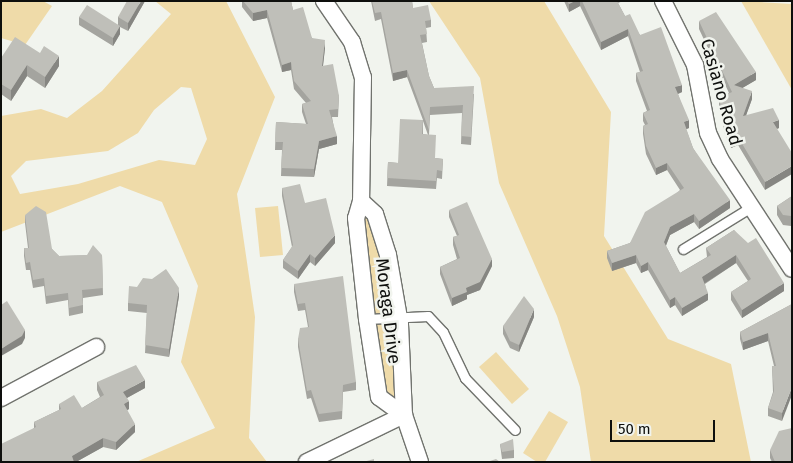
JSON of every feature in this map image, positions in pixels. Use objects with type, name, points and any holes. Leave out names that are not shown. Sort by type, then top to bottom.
[{"type":"street","name":"Moraga Drive","points":[[324,1],[352,42],[363,77],[361,201],[356,218],[367,319],[379,397],[404,415]]},
{"type":"street","name":"Casiano Road","points":[[662,1],[695,65],[708,133],[751,207],[792,269]]},
{"type":"street","name":"Moraga Drive","points":[[361,201],[376,214],[388,254],[398,315],[404,415],[420,462]]},
{"type":"street","points":[[1,398],[96,347]]},
{"type":"street","points":[[307,462],[404,415]]},
{"type":"lane","points":[[683,249],[751,207]]},
{"type":"lane","points":[[367,319],[398,315],[428,316],[443,332],[465,378],[515,430]]},
{"type":"shaded area","points":[[1,1],[43,1],[52,6],[25,45],[1,38]]},
{"type":"shaded area","points":[[155,1],[226,1],[275,97],[237,194],[255,317],[249,438],[267,462],[136,462],[215,428],[181,362],[198,286],[162,202],[120,186],[1,232],[1,116],[41,109],[67,118],[102,91],[171,14]],"holes":[[[181,87],[191,88],[207,139],[195,165],[159,160],[78,184],[20,194],[11,176],[26,161],[108,151],[138,133],[154,110]]]},
{"type":"shaded area","points":[[429,1],[544,1],[611,112],[604,236],[668,339],[731,364],[751,462],[591,462],[580,387],[557,316],[499,183],[480,78]]},
{"type":"shaded area","points":[[741,1],[792,4],[792,90]]},
{"type":"shaded area","points":[[361,201],[388,255],[404,415],[379,397]]},
{"type":"shaded area","points":[[278,206],[283,255],[260,257],[255,208]]},
{"type":"shaded area","points":[[496,352],[529,389],[512,404],[479,367]]},
{"type":"shaded area","points":[[549,411],[568,422],[545,462],[537,462],[523,453]]},
{"type":"building","points":[[127,1],[141,1],[128,23],[118,17]]},
{"type":"building","points":[[243,1],[291,1],[293,10],[303,7],[312,38],[325,40],[322,66],[333,64],[339,96],[338,109],[329,110],[337,136],[319,141],[314,169],[281,168],[283,142],[275,142],[276,122],[308,124],[302,104],[311,101],[294,81],[291,62],[282,65],[267,10],[253,13]]},
{"type":"building","points":[[372,1],[412,1],[413,8],[428,5],[431,20],[425,21],[427,34],[420,35],[429,76],[434,88],[474,86],[471,137],[461,136],[463,105],[430,107],[429,130],[407,70],[393,73],[381,12],[375,13]]},
{"type":"building","points":[[582,1],[617,1],[625,16],[630,14],[640,35],[661,27],[682,85],[675,87],[689,120],[684,122],[693,148],[730,200],[699,221],[694,214],[670,227],[664,242],[680,273],[711,255],[706,248],[734,230],[748,243],[756,238],[784,283],[742,310],[731,292],[751,279],[736,255],[702,277],[708,293],[682,308],[675,297],[670,300],[648,262],[641,266],[636,255],[612,263],[607,251],[630,243],[645,212],[684,188],[667,163],[656,168],[646,146],[643,126],[648,124],[643,113],[650,110],[636,73],[643,71],[628,29],[601,42]]},
{"type":"building","points":[[87,5],[120,26],[113,38],[79,17]]},
{"type":"building","points":[[716,12],[756,72],[734,85],[752,91],[743,116],[773,108],[779,120],[773,122],[792,153],[792,166],[765,182],[738,137],[731,140],[725,126],[719,98],[732,92],[699,21]]},
{"type":"building","points":[[15,37],[40,53],[44,46],[59,56],[45,77],[27,65],[11,90],[1,84],[1,58]]},
{"type":"building","points":[[400,119],[423,120],[422,134],[436,135],[435,158],[443,159],[442,171],[437,170],[436,181],[387,178],[388,162],[398,163]]},
{"type":"building","points":[[300,184],[305,203],[326,198],[335,235],[315,258],[310,254],[298,271],[283,260],[293,245],[282,188]]},
{"type":"building","points":[[792,196],[792,218],[791,216],[783,215],[777,206]]},
{"type":"building","points":[[467,202],[492,259],[480,282],[466,288],[467,292],[452,298],[440,267],[460,258],[453,237],[459,235],[449,210]]},
{"type":"building","points":[[36,206],[46,212],[52,249],[59,256],[87,255],[93,245],[102,255],[103,288],[82,290],[83,305],[69,308],[68,293],[46,296],[44,278],[33,280],[30,262],[26,263],[24,248],[29,248],[25,215]]},
{"type":"building","points":[[166,269],[179,288],[169,349],[145,345],[147,305],[128,303],[129,286],[137,287],[143,278],[152,279]]},
{"type":"building","points":[[343,276],[356,382],[343,385],[342,411],[319,414],[311,390],[307,391],[298,339],[300,328],[309,327],[305,303],[298,304],[294,284]]},
{"type":"building","points":[[524,296],[534,309],[519,345],[510,341],[503,326]]},
{"type":"building","points":[[7,301],[25,330],[22,336],[1,349],[1,305]]},
{"type":"building","points":[[792,304],[792,387],[782,413],[768,408],[774,391],[772,366],[776,366],[768,333],[743,342],[740,332]]},
{"type":"building","points":[[136,365],[145,380],[123,392],[129,401],[124,404],[135,424],[116,442],[103,438],[72,456],[74,462],[1,462],[1,444],[36,427],[34,422],[61,409],[59,404],[74,395],[82,408],[104,395],[97,382]]},
{"type":"building","points":[[792,428],[792,462],[775,462],[770,450],[779,431]]},
{"type":"building","points":[[513,439],[514,450],[502,452],[500,444]]},
{"type":"building","points":[[374,459],[374,462],[363,462]]},
{"type":"building","points":[[496,459],[500,462],[487,462]]}]
